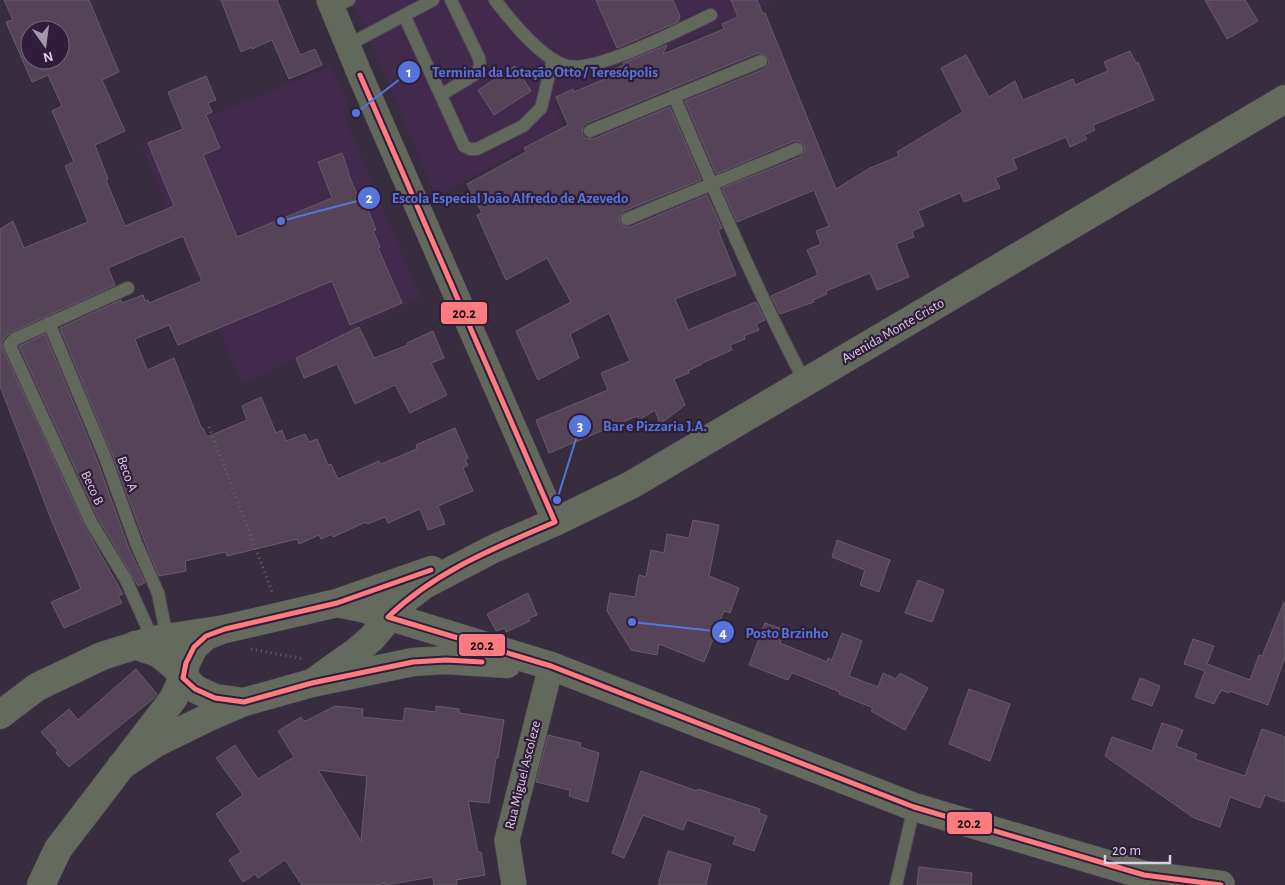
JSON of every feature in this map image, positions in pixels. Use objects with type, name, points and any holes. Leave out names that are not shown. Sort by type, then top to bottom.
[{"type":"main road","name":"Avenida Monte Cristo","points":[[312,683],[372,638],[402,602],[424,585],[493,549],[632,485],[1285,99]]},
{"type":"main road","name":"Avenida Monte Cristo","points":[[226,629],[337,602],[493,549]]},
{"type":"main road","points":[[337,602],[551,666],[914,807],[1144,875],[1221,885]]},
{"type":"main road","points":[[0,715],[37,687],[102,656],[152,641],[226,629]]},
{"type":"main road","points":[[40,885],[58,849],[173,699],[183,678],[186,662],[194,647],[206,636],[226,629]]},
{"type":"main road","points":[[152,641],[158,653],[174,666],[195,689],[215,698],[244,702]]},
{"type":"main road","points":[[121,766],[156,743],[244,702],[312,683],[413,662],[446,660],[551,666]]},
{"type":"street","points":[[337,2],[348,44],[360,75],[555,522]]},
{"type":"street","name":"Rua Miguel Ascoleze","points":[[514,885],[507,840],[551,666]]},
{"type":"lane","points":[[348,44],[433,0]]},
{"type":"lane","points":[[441,95],[477,73],[480,66],[479,58],[450,0]]},
{"type":"lane","points":[[495,0],[530,41],[564,66],[577,68],[609,59],[711,15]]},
{"type":"lane","points":[[404,15],[464,146],[470,149],[477,149],[522,126],[541,108],[553,59]]},
{"type":"lane","points":[[590,131],[761,61]]},
{"type":"lane","points":[[674,96],[769,313],[805,382]]},
{"type":"lane","points":[[627,219],[797,148]]},
{"type":"lane","points":[[50,324],[128,288]]},
{"type":"lane","name":"Beco B","points":[[50,324],[15,339],[10,344],[11,349],[91,522],[126,580],[152,641]]},
{"type":"lane","name":"Beco A","points":[[50,324],[105,457],[136,543],[158,593],[152,641]]},
{"type":"lane","points":[[896,885],[914,807]]},
{"type":"path","points":[[209,427],[282,616]]},
{"type":"path","points":[[249,649],[306,659],[312,683]]},
{"type":"shaded area","points":[[353,0],[770,0],[771,2],[554,103],[563,126],[436,197]]},
{"type":"shaded area","points":[[330,67],[349,106],[343,113],[420,297],[242,384],[141,144]]},
{"type":"building","points":[[4,0],[89,0],[119,72],[102,80],[125,131],[95,145],[108,179],[106,180],[125,226],[174,206],[148,143],[183,129],[168,92],[206,76],[216,100],[208,103],[212,112],[206,115],[220,148],[203,155],[237,237],[332,198],[318,162],[342,153],[364,211],[368,210],[376,230],[373,231],[380,247],[378,248],[402,303],[350,325],[332,281],[178,345],[169,325],[135,339],[147,370],[174,358],[202,429],[207,437],[247,420],[242,406],[261,397],[276,433],[282,430],[286,441],[305,434],[309,442],[317,439],[328,465],[331,464],[338,479],[379,461],[381,464],[417,449],[416,445],[455,428],[468,458],[465,460],[468,465],[463,468],[473,491],[438,506],[445,524],[428,530],[420,509],[388,523],[385,517],[367,524],[366,522],[333,537],[332,534],[321,539],[319,535],[299,544],[297,539],[227,556],[225,552],[185,561],[186,571],[159,576],[112,454],[60,328],[121,300],[122,303],[143,295],[145,301],[148,300],[149,303],[202,281],[183,236],[108,268],[115,285],[12,332],[4,338],[2,343],[3,349],[84,525],[123,594],[118,596],[122,603],[64,628],[51,602],[81,589],[51,519],[0,386],[0,229],[13,221],[24,248],[88,222],[65,166],[74,162],[52,111],[62,106],[48,75],[32,82],[27,70],[70,70],[70,20],[20,20],[20,54],[6,22],[13,20]]},
{"type":"building","points":[[221,0],[277,0],[300,55],[315,49],[322,65],[289,79],[272,40],[241,52]]},
{"type":"building","points":[[596,0],[673,0],[680,16],[678,22],[617,48]]},
{"type":"building","points":[[731,0],[757,0],[763,14],[765,13],[836,189],[870,168],[899,156],[897,152],[963,112],[941,68],[966,55],[989,97],[1015,81],[1023,100],[1073,79],[1075,85],[1108,71],[1104,62],[1130,51],[1136,63],[1138,62],[1154,100],[1093,125],[1095,130],[1084,135],[1087,139],[1070,147],[1066,137],[1013,159],[1017,169],[995,178],[1000,188],[964,202],[960,193],[918,211],[924,226],[912,231],[914,237],[896,244],[909,277],[877,290],[870,273],[826,291],[827,294],[813,300],[814,302],[780,314],[771,296],[818,275],[807,250],[821,244],[816,231],[829,226],[814,190],[737,222],[722,188],[800,157],[805,151],[804,145],[799,141],[794,141],[716,174],[685,101],[764,69],[769,63],[766,55],[758,53],[587,123],[583,126],[582,134],[585,138],[593,139],[670,107],[701,180],[624,211],[619,217],[620,223],[625,227],[630,227],[707,195],[722,228],[718,230],[736,275],[675,299],[688,330],[756,302],[765,320],[756,324],[759,330],[744,336],[745,339],[730,345],[732,350],[702,363],[688,371],[689,373],[674,379],[685,405],[660,424],[655,410],[639,420],[637,416],[549,453],[536,420],[608,390],[601,373],[630,361],[609,313],[570,334],[579,358],[538,380],[516,331],[571,302],[547,258],[506,280],[477,215],[482,213],[467,184],[526,152],[524,148],[568,125],[556,97],[573,89],[574,92],[619,73],[617,68],[624,65],[623,63],[667,45],[663,54],[724,29],[722,24],[738,17]]},
{"type":"building","points":[[1205,0],[1245,0],[1258,21],[1227,39]]},
{"type":"building","points":[[515,66],[531,91],[494,115],[478,90]]},
{"type":"building","points":[[359,327],[374,358],[408,345],[407,343],[433,331],[444,358],[431,363],[447,395],[410,413],[395,385],[355,404],[337,364],[304,378],[296,358]]},
{"type":"building","points":[[45,334],[97,460],[128,546],[145,583],[138,586],[98,518],[19,346]]},
{"type":"building","points":[[693,520],[719,525],[709,576],[739,588],[730,613],[724,611],[704,662],[659,644],[657,655],[631,650],[607,611],[610,593],[635,597],[639,575],[646,577],[651,550],[664,553],[667,534],[689,538]]},
{"type":"building","points":[[837,540],[890,560],[879,592],[860,585],[865,570],[832,557]]},
{"type":"building","points":[[918,580],[944,590],[932,622],[905,613]]},
{"type":"building","points":[[528,593],[537,615],[529,618],[530,621],[506,632],[505,628],[496,631],[487,614]]},
{"type":"building","points":[[1284,602],[1285,657],[1268,705],[1230,691],[1229,693],[1222,690],[1214,704],[1195,697],[1205,671],[1184,664],[1193,639],[1214,646],[1207,664],[1250,680],[1259,655],[1262,656]]},
{"type":"building","points":[[765,623],[785,630],[780,643],[827,662],[828,658],[832,660],[842,633],[862,641],[849,676],[878,687],[883,673],[896,679],[900,673],[928,688],[905,730],[871,711],[873,708],[839,694],[840,692],[793,673],[788,680],[749,665]]},
{"type":"building","points":[[136,669],[157,694],[69,767],[41,732],[69,709],[78,720]]},
{"type":"building","points":[[1140,678],[1160,686],[1152,706],[1132,699]]},
{"type":"building","points":[[969,689],[1010,704],[990,761],[949,744]]},
{"type":"building","points":[[335,706],[363,709],[362,717],[403,721],[405,708],[436,712],[436,706],[459,709],[459,713],[504,720],[489,803],[468,801],[478,852],[481,852],[485,875],[456,880],[457,885],[434,885],[433,877],[385,885],[385,883],[377,885],[302,885],[285,860],[258,878],[255,874],[243,882],[229,860],[241,852],[216,814],[243,795],[216,758],[235,745],[258,779],[294,757],[278,731],[301,717],[306,721]],"holes":[[[318,770],[367,776],[361,841]]]},
{"type":"building","points":[[1162,723],[1183,730],[1176,746],[1197,754],[1195,759],[1245,776],[1262,729],[1285,737],[1285,802],[1265,795],[1260,808],[1230,797],[1220,827],[1194,818],[1105,756],[1112,737],[1152,751]]},
{"type":"building","points":[[548,735],[581,743],[580,747],[599,753],[588,802],[569,796],[570,790],[536,782]]},
{"type":"building","points":[[641,771],[697,791],[698,789],[760,809],[759,813],[767,816],[754,851],[733,844],[736,837],[687,820],[683,830],[643,815],[624,858],[612,853]]},
{"type":"building","points":[[668,851],[711,864],[706,885],[658,885]]},
{"type":"building","points":[[919,867],[972,873],[971,885],[917,885]]},
{"type":"transit line","name":"20.2","points":[[360,75],[555,522],[467,562],[426,586],[388,617],[551,666],[914,807],[1144,875],[1221,885]]},
{"type":"transit line","name":"20.2","points":[[431,570],[337,603],[225,629],[206,636],[194,647],[186,663],[183,678],[195,689],[215,698],[244,702],[312,683],[413,662],[446,660],[482,662]]},
{"type":"place","name":"Terminal da Lotação Otto / Teresópolis","points":[[356,113]]},
{"type":"place","name":"Escola Especial João Alfredo de Azevedo","points":[[281,221]]},
{"type":"place","name":"Bar e Pizzaria J.A.","points":[[557,500]]},
{"type":"place","name":"Posto Brzinho","points":[[632,622]]}]
